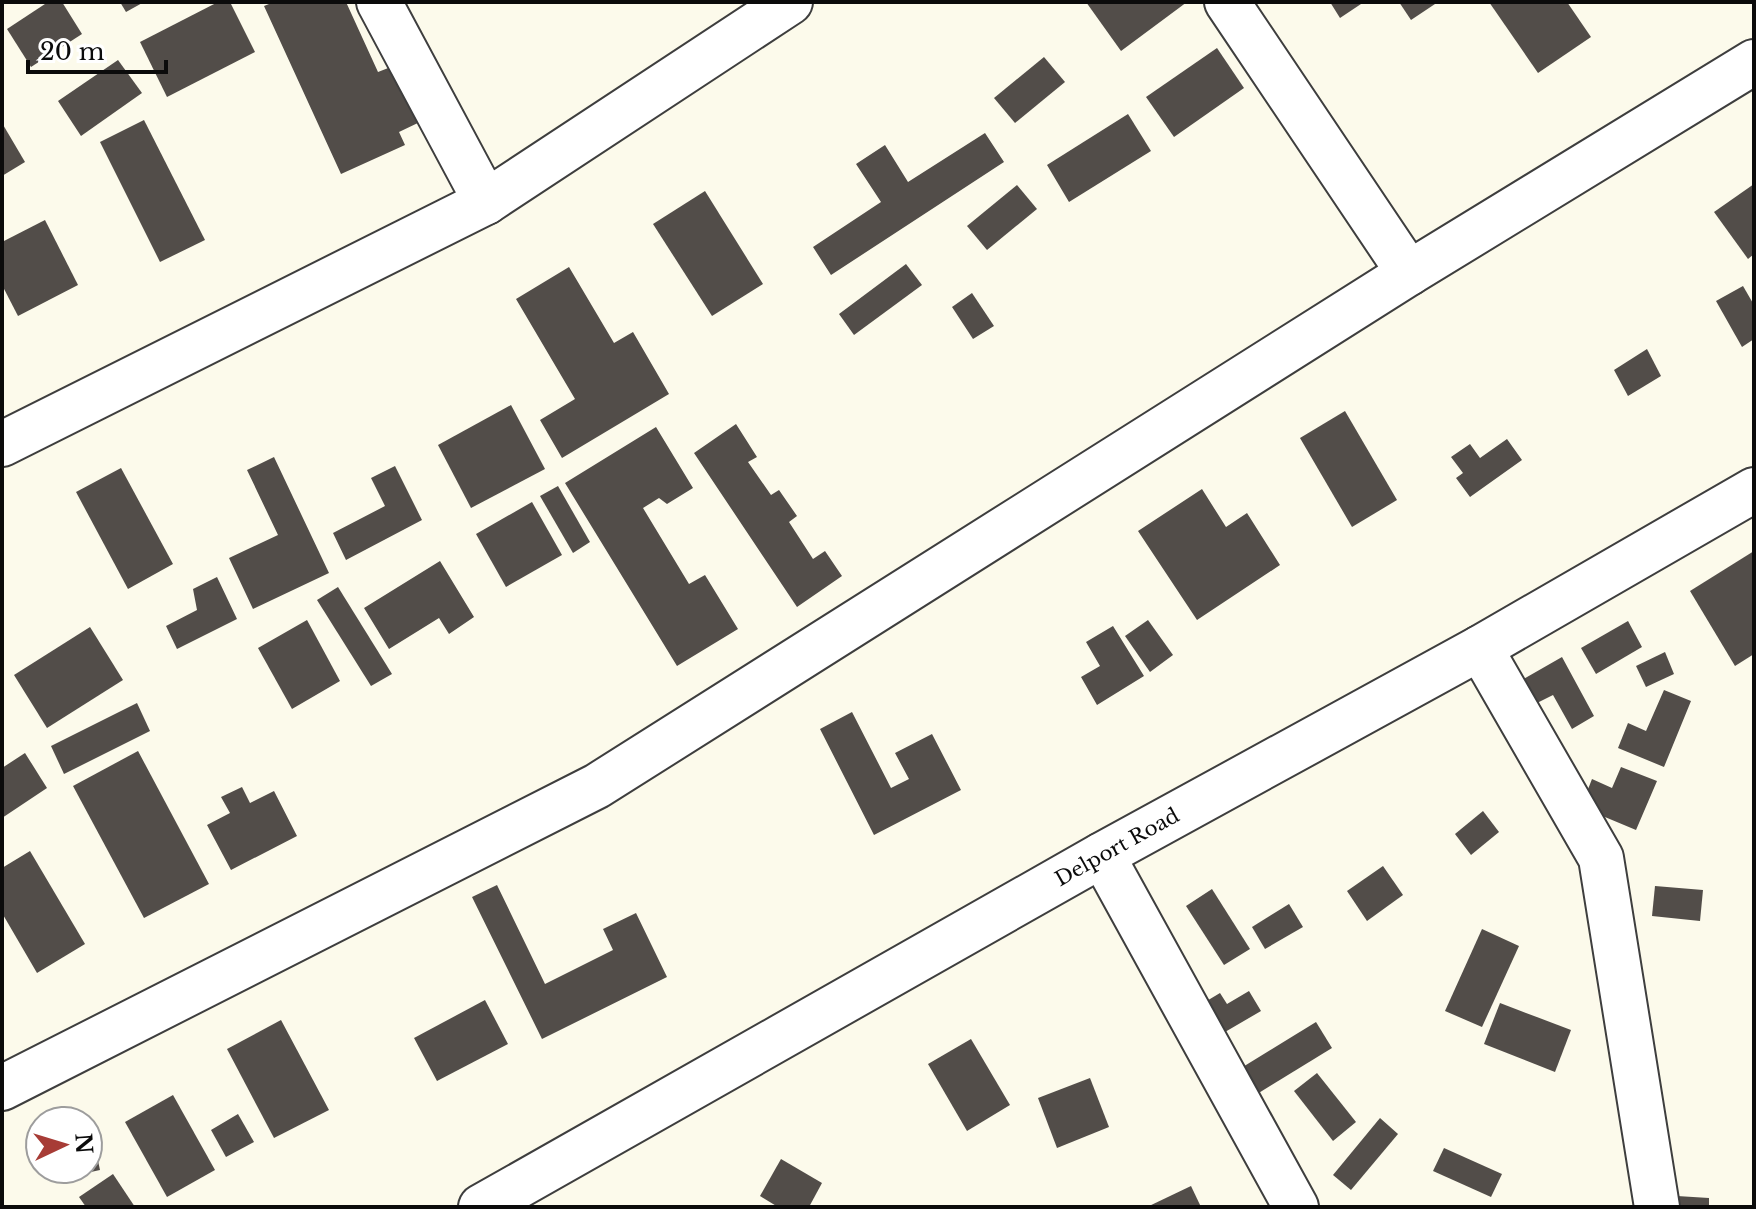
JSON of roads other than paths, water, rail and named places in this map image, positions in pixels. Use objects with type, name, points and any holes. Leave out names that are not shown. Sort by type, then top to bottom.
[{"type":"street","points":[[379,2],[486,202]]},
{"type":"street","points":[[2,444],[486,202],[790,2]]},
{"type":"street","points":[[1227,2],[1409,273]]},
{"type":"street","points":[[2,1088],[597,786],[1409,273],[1754,62]]},
{"type":"street","name":"Delport Road","points":[[481,1207],[1102,855],[1480,648],[1754,490]]},
{"type":"street","points":[[1480,648],[1601,858],[1657,1207]]},
{"type":"street","points":[[1102,855],[1296,1207]]}]
